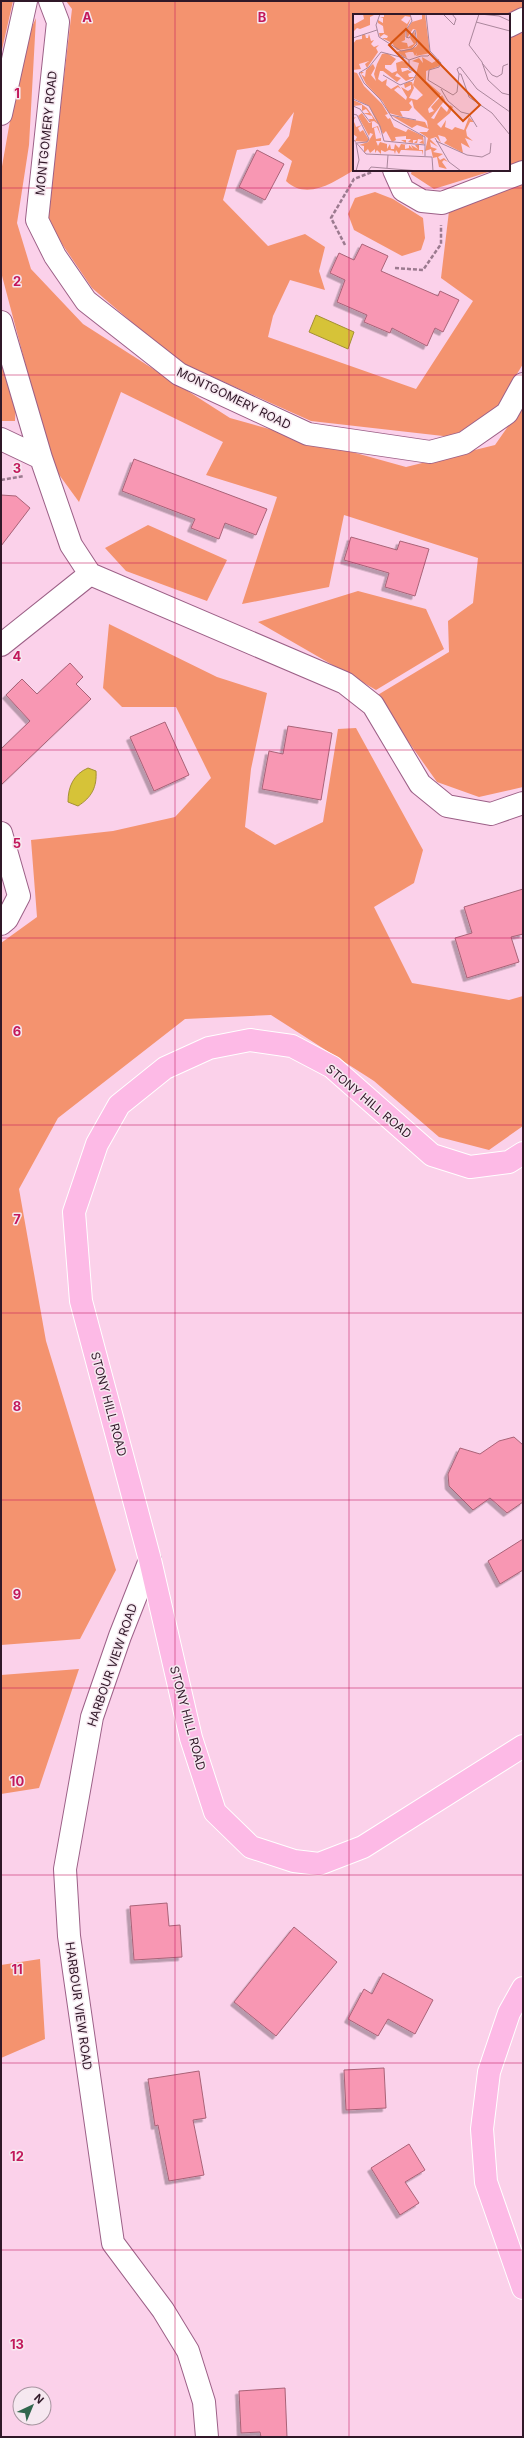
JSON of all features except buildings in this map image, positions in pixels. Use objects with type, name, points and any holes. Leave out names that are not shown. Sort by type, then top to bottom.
[{"type":"main road","name":"STONY HILL ROAD","points":[[523,1153],[509,1162],[470,1167],[432,1155],[332,1067],[292,1046],[250,1040],[209,1048],[165,1068],[119,1105],[97,1144],[74,1212],[81,1302],[150,1560],[191,1738],[215,1812],[251,1847],[294,1861],[319,1864],[363,1847],[523,1746]]},
{"type":"main road","points":[[523,1988],[509,2013],[489,2072],[482,2129],[486,2182],[523,2288]]},
{"type":"street","points":[[1,114],[26,1]]},
{"type":"street","name":"MONTGOMERY ROAD","points":[[50,1],[58,22],[37,220],[55,256],[86,301],[179,374],[308,434],[430,452],[464,443],[507,413],[523,384]]},
{"type":"street","points":[[510,26],[523,19]]},
{"type":"street","points":[[394,171],[403,190],[422,201],[442,203],[523,172]]},
{"type":"street","points":[[1,322],[41,458],[70,545],[90,574],[345,684],[373,706],[420,784],[447,806],[491,814],[523,803]]},
{"type":"street","points":[[1,439],[41,458]]},
{"type":"street","points":[[1,645],[90,574]]},
{"type":"street","points":[[1,833],[19,896],[7,919],[1,924]]},
{"type":"street","name":"HARBOUR VIEW ROAD","points":[[150,1560],[120,1636],[92,1716],[65,1870],[68,1936],[113,2243],[163,2310],[188,2351],[204,2402],[207,2437]]},
{"type":"path","points":[[345,245],[331,218],[354,179],[375,171]]},
{"type":"path","points":[[395,268],[423,270],[441,244],[442,203]]},
{"type":"shaded area","points":[[1,1],[13,1],[1,54]]},
{"type":"shaded area","points":[[66,1],[523,1],[523,10],[510,15],[353,14],[353,171],[338,180],[320,188],[303,189],[294,187],[286,181],[292,161],[278,151],[289,136],[294,112],[269,145],[237,150],[223,200],[268,246],[305,234],[325,247],[319,271],[325,290],[290,280],[273,316],[268,337],[416,389],[473,301],[441,278],[449,211],[523,182],[523,364],[497,407],[452,437],[311,421],[177,361],[92,288],[47,222],[72,9]]},
{"type":"shaded area","points":[[36,18],[29,145],[17,223],[31,269],[83,324],[230,418],[406,467],[495,445],[523,405],[523,787],[479,797],[437,782],[376,696],[449,652],[448,621],[473,603],[478,558],[344,515],[329,587],[242,604],[277,497],[206,475],[223,442],[121,392],[79,502],[52,465],[1,272],[1,172],[23,47]]},
{"type":"shaded area","points":[[523,33],[523,161],[510,166],[510,37],[515,34]]},
{"type":"shaded area","points":[[412,171],[492,171],[434,189],[411,174]]},
{"type":"shaded area","points":[[375,192],[393,199],[423,218],[425,238],[421,250],[402,256],[354,230],[348,214],[355,198]]},
{"type":"shaded area","points":[[316,315],[354,332],[348,349],[309,332]]},
{"type":"shaded area","points":[[1,359],[16,401],[15,421],[1,421]]},
{"type":"shaded area","points":[[148,525],[227,560],[207,601],[126,571],[105,548]]},
{"type":"shaded area","points":[[358,591],[426,609],[444,649],[376,690],[258,622]]},
{"type":"shaded area","points":[[109,624],[217,677],[267,693],[251,769],[245,827],[275,845],[323,822],[338,729],[356,728],[423,850],[414,883],[374,907],[412,983],[509,1000],[523,996],[523,1126],[489,1150],[439,1137],[374,1081],[271,1015],[185,1019],[58,1118],[19,1189],[46,1341],[116,1570],[80,1639],[1,1645],[1,943],[37,917],[31,840],[113,831],[175,817],[211,778],[176,707],[122,707],[103,688]]},
{"type":"shaded area","points":[[88,768],[96,771],[96,782],[93,791],[83,803],[78,806],[68,802],[69,791],[73,781],[79,774]]},
{"type":"shaded area","points":[[79,1669],[39,1788],[1,1794],[1,1675]]},
{"type":"shaded area","points":[[40,1959],[45,2039],[1,2058],[1,1965]]}]
